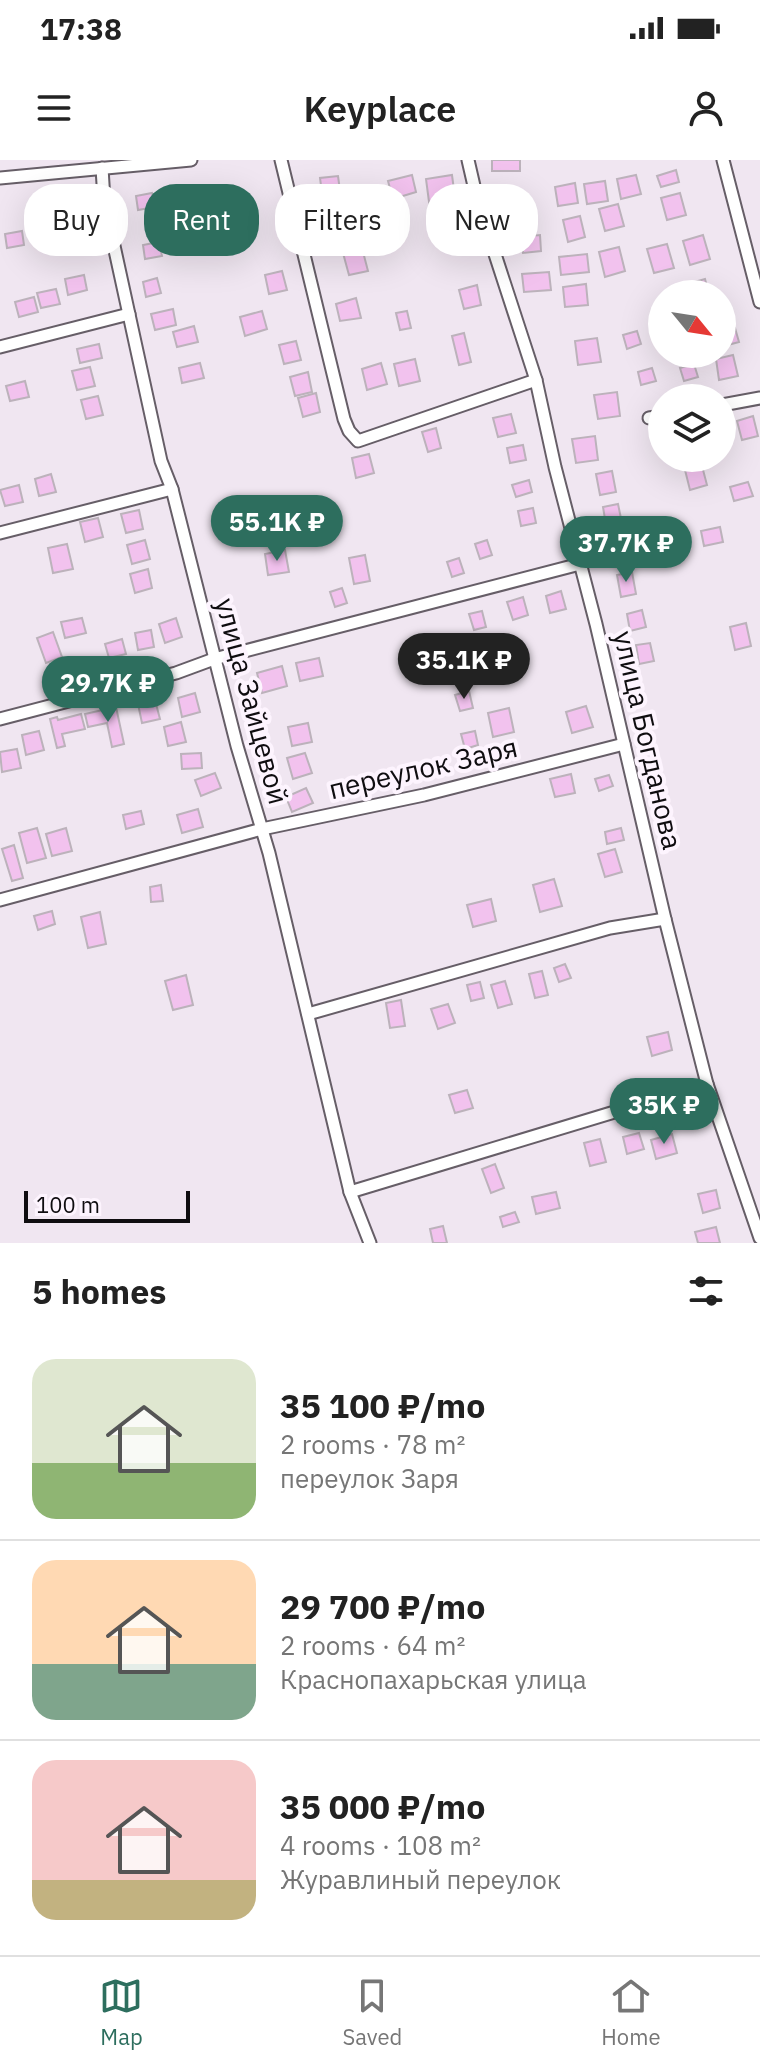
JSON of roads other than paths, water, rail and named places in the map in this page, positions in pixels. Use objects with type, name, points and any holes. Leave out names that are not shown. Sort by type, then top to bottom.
[{"type":"street","points":[[0,178],[84,165],[102,168],[191,160]]},
{"type":"street","points":[[281,160],[344,419],[358,441],[536,380]]},
{"type":"street","name":"улица Богданова","points":[[468,160],[477,199],[536,380],[707,1084],[760,1238]]},
{"type":"street","points":[[723,160],[760,302]]},
{"type":"street","name":"улица Зайцевой","points":[[102,168],[104,200],[161,461],[172,489],[237,746],[262,829],[350,1192],[370,1243]]},
{"type":"street","points":[[0,347],[129,314]]},
{"type":"street","points":[[736,402],[760,398]]},
{"type":"street","points":[[0,533],[172,489]]},
{"type":"street","points":[[0,719],[176,673],[214,659],[580,564]]},
{"type":"street","name":"переулок Заря","points":[[0,900],[262,829],[424,795],[624,744]]},
{"type":"street","points":[[308,1014],[610,928],[665,919]]},
{"type":"street","points":[[350,1192],[707,1084]]}]
